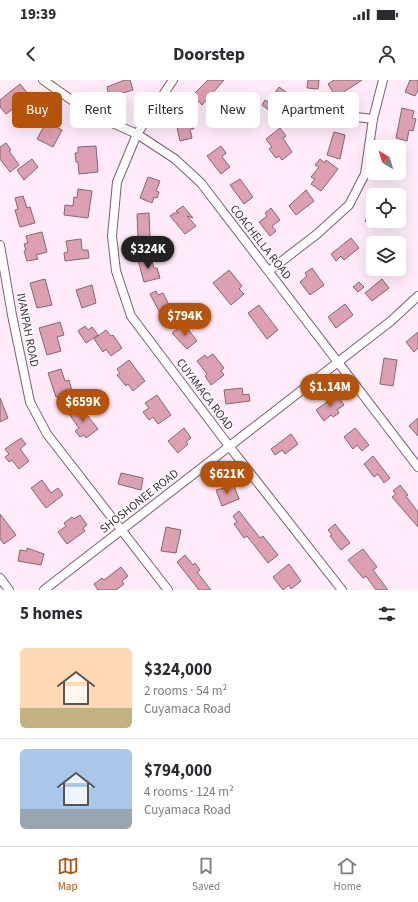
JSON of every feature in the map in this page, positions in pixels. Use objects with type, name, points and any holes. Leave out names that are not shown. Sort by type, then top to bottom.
[{"type":"street","name":"COACHELLA ROAD","points":[[43,80],[90,113],[137,134],[174,159],[201,183],[418,467]]},
{"type":"street","name":"CUYAMACA ROAD","points":[[173,80],[137,134],[117,182],[112,236],[116,271],[131,316],[229,446],[342,590]]},
{"type":"street","points":[[269,271],[317,234],[349,205],[365,174],[373,119],[383,80]]},
{"type":"street","points":[[359,117],[373,119]]},
{"type":"street","name":"IVANPAH ROAD","points":[[0,245],[12,315],[30,402],[47,434],[168,590]]},
{"type":"street","name":"SHOSHONEE ROAD","points":[[44,590],[391,321],[418,296]]},
{"type":"street","points":[[0,578],[9,590]]},
{"type":"building","points":[[125,80],[130,80],[133,90],[126,92],[108,92],[107,87]]},
{"type":"building","points":[[208,80],[224,80],[213,92],[206,92],[206,100],[202,105],[198,101],[198,92],[196,92]]},
{"type":"building","points":[[308,80],[319,80],[318,89],[307,88]]},
{"type":"building","points":[[334,80],[362,80],[344,92],[333,92],[328,84]]},
{"type":"building","points":[[410,80],[418,80],[418,90],[415,96],[405,92]]},
{"type":"building","points":[[20,84],[26,92],[12,92],[12,110],[6,114],[0,107],[0,100]]},
{"type":"building","points":[[279,87],[286,92],[275,92]]},
{"type":"building","points":[[265,100],[268,102],[268,110],[262,105]]},
{"type":"building","points":[[402,108],[414,111],[412,118],[416,119],[413,131],[409,130],[407,141],[396,138]]},
{"type":"building","points":[[43,128],[58,128],[62,130],[53,147],[37,139]]},
{"type":"building","points":[[177,128],[194,128],[190,129],[192,138],[180,141]]},
{"type":"building","points":[[280,128],[286,136],[283,138],[292,152],[282,160],[279,156],[276,158],[269,149],[272,147],[266,139]]},
{"type":"building","points":[[334,132],[345,135],[340,159],[327,155]]},
{"type":"building","points":[[6,143],[11,150],[9,151],[19,165],[10,172],[0,159],[0,147]]},
{"type":"building","points":[[96,146],[98,172],[79,174],[78,162],[76,162],[75,153],[78,153],[78,147]]},
{"type":"building","points":[[221,146],[226,153],[222,157],[230,167],[221,174],[207,156]]},
{"type":"building","points":[[32,159],[38,167],[24,180],[17,170]]},
{"type":"building","points":[[320,159],[325,163],[326,160],[338,169],[321,191],[311,184],[315,179],[311,177],[319,167],[315,165]]},
{"type":"building","points":[[148,177],[160,181],[156,191],[159,192],[157,198],[154,197],[152,203],[140,198]]},
{"type":"building","points":[[240,179],[253,197],[244,204],[230,185]]},
{"type":"building","points":[[78,189],[92,191],[88,218],[64,215],[65,205],[73,206],[74,197],[77,198]]},
{"type":"building","points":[[306,190],[314,201],[296,215],[289,206]]},
{"type":"building","points":[[23,196],[27,208],[30,207],[35,223],[20,227],[15,210],[18,209],[15,198]]},
{"type":"building","points":[[183,206],[193,218],[187,216],[196,226],[185,234],[170,216],[174,213],[179,213],[176,211]]},
{"type":"building","points":[[271,208],[280,220],[272,226],[276,231],[270,236],[259,222],[267,216],[265,213]]},
{"type":"building","points":[[149,213],[150,237],[138,237],[137,214]]},
{"type":"building","points":[[42,232],[47,252],[36,255],[38,259],[27,261],[24,251],[26,250],[24,244],[28,243],[26,236]]},
{"type":"building","points":[[351,238],[359,248],[344,260],[341,256],[336,261],[331,254]]},
{"type":"building","points":[[81,239],[82,250],[88,250],[89,258],[65,261],[64,253],[68,252],[66,241]]},
{"type":"building","points":[[151,257],[154,268],[157,268],[160,278],[144,282],[138,260]]},
{"type":"building","points":[[312,268],[324,285],[310,295],[300,282],[307,276],[305,273]]},
{"type":"building","points":[[229,270],[242,286],[239,289],[244,294],[231,305],[213,283]]},
{"type":"building","points":[[45,279],[52,305],[37,308],[30,283]]},
{"type":"building","points":[[382,279],[389,288],[372,301],[365,293]]},
{"type":"building","points":[[359,282],[364,287],[358,292],[353,287]]},
{"type":"building","points":[[92,285],[96,303],[82,308],[76,290]]},
{"type":"building","points":[[156,291],[158,295],[163,293],[171,309],[161,315],[150,294]]},
{"type":"building","points":[[345,304],[353,315],[336,328],[328,317]]},
{"type":"building","points":[[259,305],[278,330],[267,339],[248,313]]},
{"type":"building","points":[[60,322],[64,335],[57,337],[61,351],[47,355],[39,328]]},
{"type":"building","points":[[184,324],[197,341],[187,349],[172,333]]},
{"type":"building","points":[[85,326],[88,330],[92,327],[98,335],[86,343],[78,331]]},
{"type":"building","points":[[106,330],[111,336],[113,335],[122,348],[111,356],[106,349],[103,352],[94,339]]},
{"type":"building","points":[[418,332],[418,348],[414,352],[406,342]]},
{"type":"building","points":[[213,354],[224,368],[221,371],[224,375],[211,385],[205,376],[207,374],[197,361],[205,355],[207,358]]},
{"type":"building","points":[[384,358],[397,360],[393,386],[380,384]]},
{"type":"building","points":[[129,360],[145,381],[133,391],[128,384],[126,386],[117,375],[120,373],[117,369]]},
{"type":"building","points":[[61,369],[65,381],[69,380],[72,391],[56,397],[48,373]]},
{"type":"building","points":[[242,388],[243,395],[249,394],[250,401],[226,404],[224,390]]},
{"type":"building","points":[[157,395],[171,415],[158,424],[153,417],[149,420],[143,412],[149,408],[145,403]]},
{"type":"building","points":[[337,395],[344,405],[337,410],[339,413],[333,417],[331,415],[324,421],[316,410]]},
{"type":"building","points":[[0,398],[8,418],[0,422]]},
{"type":"building","points":[[78,407],[81,411],[83,410],[98,429],[86,438],[84,435],[80,437],[75,431],[79,428],[69,414]]},
{"type":"building","points":[[418,418],[418,436],[409,426]]},
{"type":"building","points":[[184,428],[191,438],[186,442],[188,444],[178,453],[168,441]]},
{"type":"building","points":[[355,428],[369,445],[362,451],[357,445],[353,449],[344,437]]},
{"type":"building","points":[[291,434],[298,444],[285,454],[282,450],[275,455],[271,449]]},
{"type":"building","points":[[21,438],[26,444],[20,449],[29,461],[19,469],[12,460],[9,462],[5,457],[9,454],[5,449]]},
{"type":"building","points":[[373,456],[390,478],[384,483],[378,474],[374,477],[364,464]]},
{"type":"building","points":[[121,473],[143,478],[141,490],[118,484]]},
{"type":"building","points":[[42,480],[51,493],[58,488],[63,495],[46,508],[31,488]]},
{"type":"building","points":[[400,485],[418,512],[418,527],[392,497],[396,494],[393,491]]},
{"type":"building","points":[[234,486],[239,499],[222,506],[216,490]]},
{"type":"building","points":[[239,511],[260,538],[263,536],[278,555],[268,563],[247,536],[244,538],[234,524],[237,522],[233,516]]},
{"type":"building","points":[[0,514],[16,535],[4,544],[0,539]]},
{"type":"building","points":[[80,515],[87,525],[83,528],[85,531],[67,544],[58,532],[66,526],[64,523],[72,517],[74,519]]},
{"type":"building","points":[[335,524],[350,543],[341,550],[330,536],[332,535],[328,530]]},
{"type":"building","points":[[166,527],[181,530],[176,553],[161,551]]},
{"type":"building","points":[[27,548],[44,554],[41,565],[18,561],[20,550],[27,551]]},
{"type":"building","points":[[363,549],[377,567],[373,570],[388,590],[376,590],[366,576],[363,578],[348,560]]},
{"type":"building","points":[[185,555],[193,565],[195,563],[200,570],[197,572],[211,590],[199,590],[177,562]]},
{"type":"building","points":[[289,564],[301,581],[291,589],[289,585],[283,590],[273,577]]},
{"type":"building","points":[[121,567],[128,576],[122,581],[124,584],[116,590],[98,590],[94,584],[102,578],[104,580]]}]
